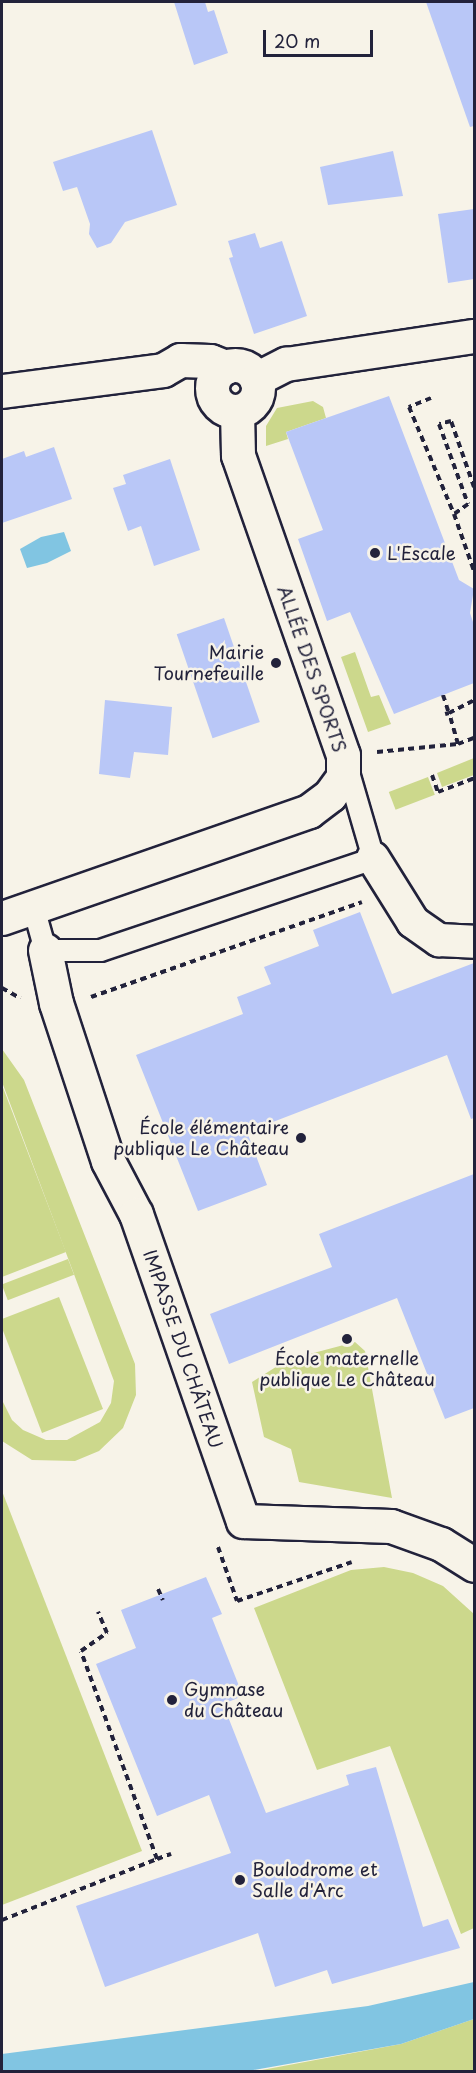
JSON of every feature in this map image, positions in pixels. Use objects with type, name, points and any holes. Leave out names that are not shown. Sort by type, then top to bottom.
[{"type":"street","points":[[256,379],[286,364],[474,336]]},
{"type":"street","points":[[2,391],[163,370],[180,360],[210,361],[226,367],[247,368],[256,379],[258,391],[252,402],[225,403],[163,370]]},
{"type":"street","points":[[225,403],[215,376],[226,367]]},
{"type":"street","name":"ALLÉE DES SPORTS","points":[[2,918],[309,811],[330,795],[356,754],[238,455],[225,403]]},
{"type":"street","points":[[373,858],[413,922],[439,940],[474,942]]},
{"type":"street","name":"IMPASSE DU CHÂTEAU","points":[[45,950],[56,1004],[108,1161],[136,1214],[243,1521],[391,1526],[441,1544],[474,1565]]},
{"type":"lane","points":[[33,907],[45,950],[100,950],[373,858],[356,754]]},
{"type":"path","points":[[431,398],[409,407],[454,514],[474,571]]},
{"type":"path","points":[[454,514],[468,504],[439,424],[451,421],[474,487]]},
{"type":"path","points":[[442,695],[458,744]]},
{"type":"path","points":[[447,713],[474,700]]},
{"type":"path","points":[[356,754],[458,744],[474,738]]},
{"type":"path","points":[[432,775],[438,792],[474,778]]},
{"type":"path","points":[[2,988],[29,1002],[56,1004],[114,990],[368,900],[413,922]]},
{"type":"path","points":[[158,1588],[163,1600]]},
{"type":"path","points":[[98,1612],[107,1633],[81,1651],[157,1859]]},
{"type":"path","points":[[2,1920],[171,1854]]},
{"type":"green space","points":[[313,401],[323,407],[326,418],[286,432],[288,439],[266,446],[266,426],[277,408]]},
{"type":"green space","points":[[355,652],[371,697],[379,695],[391,724],[368,732],[341,657]]},
{"type":"green space","points":[[474,758],[474,775],[442,787],[437,773]]},
{"type":"green space","points":[[428,777],[435,795],[396,810],[389,792]]},
{"type":"green space","points":[[2,1049],[24,1080],[135,1364],[136,1395],[123,1428],[99,1451],[75,1461],[32,1460],[2,1441],[2,1400],[12,1420],[23,1430],[46,1440],[67,1440],[100,1422],[111,1403],[114,1381],[2,1082]]},
{"type":"green space","points":[[2,1085],[66,1252],[2,1277]]},
{"type":"green space","points":[[68,1259],[74,1275],[8,1300],[2,1284]]},
{"type":"green space","points":[[59,1297],[103,1409],[42,1433],[2,1328],[2,1319]]},
{"type":"green space","points":[[355,1342],[365,1351],[392,1498],[299,1482],[291,1449],[264,1437],[252,1382],[287,1360]]},
{"type":"green space","points":[[2,1491],[142,1851],[2,1905]]},
{"type":"green space","points":[[384,1567],[413,1573],[443,1586],[474,1614],[474,1928],[461,1934],[390,1746],[317,1770],[254,1608],[351,1570]]},
{"type":"green space","points":[[474,2019],[474,2071],[251,2072],[401,2044]]},
{"type":"water","points":[[64,532],[71,551],[47,563],[27,568],[20,549],[41,537]]},
{"type":"water","points":[[474,1982],[474,2019],[401,2044],[248,2071],[2,2071],[2,2054],[368,2006]]},
{"type":"building","points":[[174,2],[205,2],[208,12],[214,10],[228,53],[194,65]]},
{"type":"building","points":[[426,2],[474,2],[474,126],[470,127]]},
{"type":"building","points":[[152,130],[177,205],[125,222],[111,243],[97,248],[89,234],[90,224],[77,187],[63,191],[53,162]]},
{"type":"building","points":[[393,151],[403,196],[328,205],[320,167]]},
{"type":"building","points":[[474,209],[474,279],[448,283],[438,214]]},
{"type":"building","points":[[255,233],[260,248],[282,241],[307,316],[254,334],[229,258],[233,257],[228,241]]},
{"type":"building","name":"L'Escale","points":[[389,396],[459,580],[474,589],[470,613],[474,625],[474,683],[394,714],[350,612],[327,621],[298,539],[323,530],[286,432]]},
{"type":"building","points":[[54,447],[72,499],[2,523],[2,459],[24,451],[26,457]]},
{"type":"building","points":[[170,459],[200,550],[154,566],[141,526],[128,531],[113,488],[126,484],[123,475]]},
{"type":"building","points":[[224,618],[260,722],[213,738],[177,634]]},
{"type":"building","points":[[105,700],[172,707],[168,755],[134,752],[130,778],[99,774]]},
{"type":"building","points":[[360,912],[392,994],[474,963],[474,1118],[471,1119],[447,1055],[247,1132],[267,1185],[198,1211],[136,1055],[243,1014],[237,997],[271,984],[264,967],[319,946],[313,930]]},
{"type":"building","points":[[474,1174],[474,1408],[445,1419],[397,1298],[229,1364],[210,1314],[332,1267],[319,1234]]},
{"type":"building","points":[[206,1577],[222,1614],[212,1618],[243,1696],[223,1704],[266,1813],[349,1785],[346,1775],[376,1767],[423,1927],[448,1919],[460,1948],[332,1984],[327,1970],[275,1987],[258,1933],[105,1987],[76,1906],[231,1853],[209,1795],[157,1816],[96,1664],[136,1648],[121,1610]]},
{"type":"place","name":"L'Escale","points":[[375,553]]},
{"type":"place","name":"Mairie Tournefeuille","points":[[276,663]]},
{"type":"place","name":"École élémentaire publique Le Château","points":[[301,1138]]},
{"type":"place","name":"École maternelle publique Le Château","points":[[347,1339]]},
{"type":"place","name":"Gymnase du Château","points":[[172,1700]]},
{"type":"place","name":"Boulodrome et Salle d'Arc","points":[[240,1880]]}]
